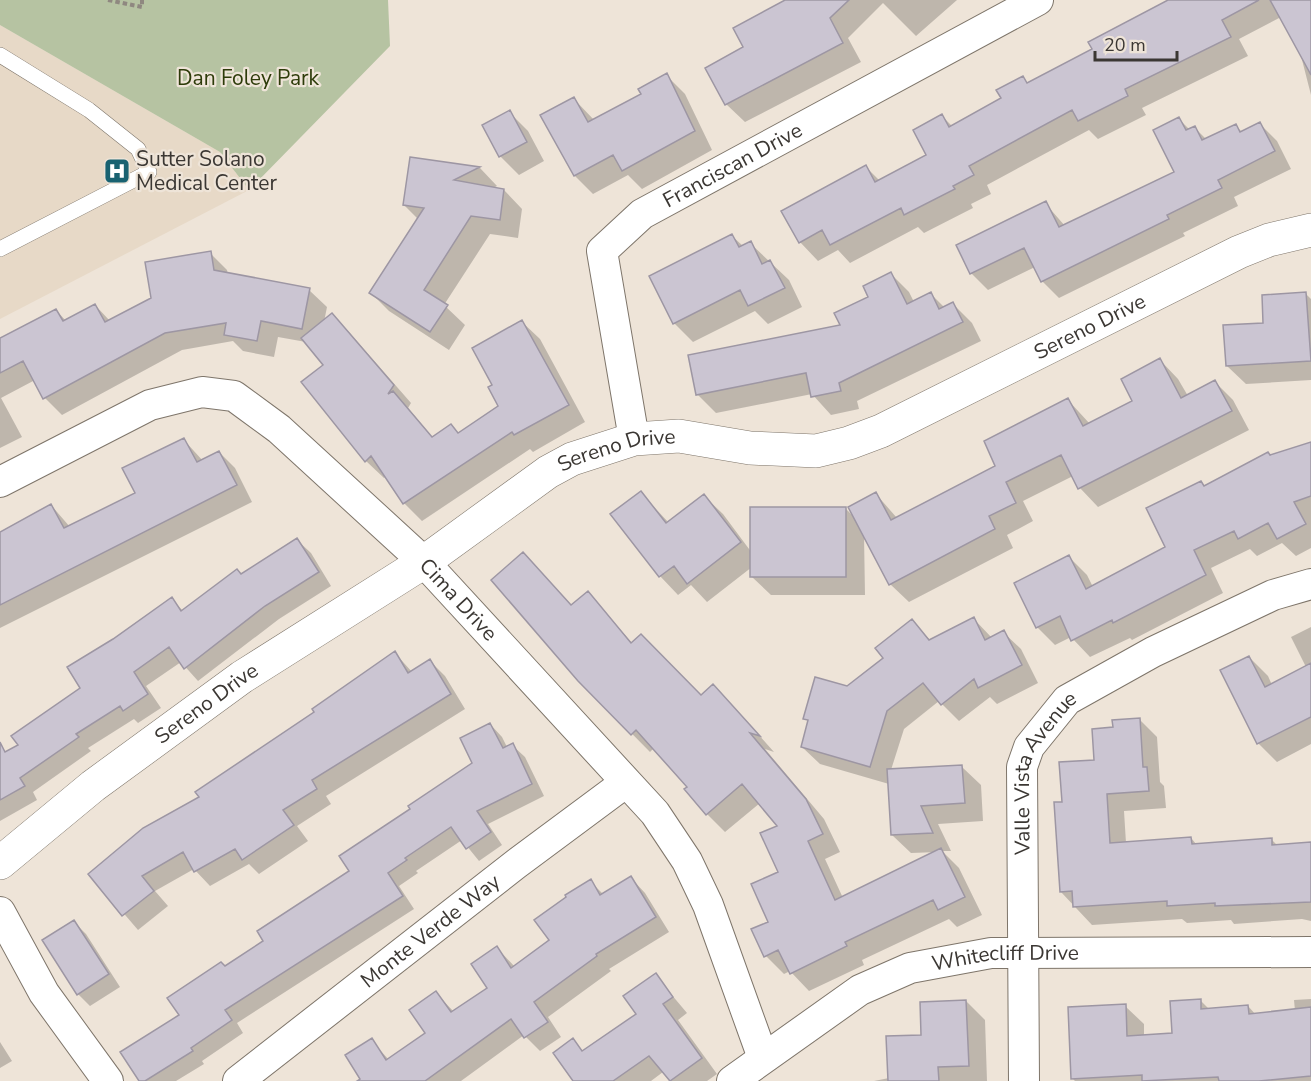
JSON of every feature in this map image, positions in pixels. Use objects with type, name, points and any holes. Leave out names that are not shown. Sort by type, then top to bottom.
[{"type":"street","name":"Franciscan Drive","points":[[634,439],[602,251],[642,214],[1038,0]]},
{"type":"street","name":"Sereno Drive","points":[[0,863],[93,786],[242,677],[424,562],[548,472],[581,456],[634,439],[679,436],[783,452],[816,451],[849,443],[892,426],[1239,252],[1298,231],[1311,230]]},
{"type":"street","name":"Cima Drive","points":[[0,483],[150,405],[202,392],[234,396],[279,429],[424,562],[655,813],[687,861],[708,905],[742,1005],[763,1058]]},
{"type":"street","name":"Valle Vista Avenue","points":[[1023,1081],[1022,767],[1029,747],[1067,700],[1153,652],[1263,600],[1311,584]]},
{"type":"street","name":"Monte Verde Way","points":[[238,1081],[516,864],[625,783]]},
{"type":"street","points":[[0,912],[44,993],[108,1081]]},
{"type":"street","name":"Whitecliff Drive","points":[[732,1081],[860,990],[910,968],[991,953],[1311,952]]},
{"type":"lane","points":[[0,55],[89,110],[138,149],[149,172],[0,249]]},
{"type":"path","points":[[108,0],[142,7],[142,0]]},
{"type":"shaded area","name":"Sutter Solano Medical Center","points":[[0,25],[220,152],[249,190],[0,319]]},
{"type":"green space","name":"Dan Foley Park","points":[[0,0],[388,0],[390,46],[249,190],[220,152],[0,25]]},
{"type":"building","points":[[785,0],[849,0],[830,18],[843,43],[725,105],[705,68],[743,47],[733,28]]},
{"type":"building","points":[[1168,0],[1259,0],[1222,20],[1231,37],[1125,89],[1128,96],[1078,121],[1072,110],[969,166],[974,175],[953,186],[955,189],[904,215],[901,208],[830,245],[822,230],[799,243],[781,211],[866,165],[875,182],[926,155],[913,130],[942,114],[949,127],[1001,98],[996,90],[1023,76],[1027,83],[1092,49],[1088,42]]},
{"type":"building","points":[[1270,0],[1311,0],[1311,75]]},
{"type":"building","points":[[667,73],[695,131],[622,171],[613,155],[574,176],[540,115],[574,97],[588,122],[641,94],[638,89]]},
{"type":"building","points":[[510,110],[527,142],[499,157],[482,125]]},
{"type":"building","points":[[1179,117],[1186,130],[1195,126],[1202,140],[1236,124],[1240,132],[1260,122],[1275,151],[1218,180],[1222,188],[1167,215],[1169,219],[1041,282],[1024,248],[970,274],[956,245],[1046,201],[1059,227],[1174,172],[1153,130]]},
{"type":"building","points":[[410,157],[480,167],[454,180],[504,189],[500,220],[471,216],[424,290],[448,305],[430,332],[369,293],[424,208],[403,205]]},
{"type":"building","points":[[732,234],[739,247],[751,241],[762,264],[770,260],[785,288],[748,306],[740,290],[673,324],[649,276]]},
{"type":"building","points":[[211,251],[214,270],[310,288],[302,329],[261,321],[257,341],[224,335],[226,323],[165,333],[43,399],[23,361],[0,373],[0,338],[56,309],[63,321],[95,304],[105,322],[151,298],[145,262]]},
{"type":"building","points":[[891,272],[907,304],[931,292],[939,309],[953,302],[963,322],[839,383],[841,391],[811,397],[806,373],[696,395],[688,355],[840,325],[834,313],[868,297],[863,286]]},
{"type":"building","points":[[1306,292],[1311,361],[1226,366],[1223,325],[1263,323],[1262,295]]},
{"type":"building","points":[[332,313],[394,385],[388,394],[393,391],[432,437],[451,424],[458,433],[498,406],[488,387],[492,385],[472,348],[522,320],[569,405],[514,435],[512,432],[403,504],[371,456],[365,462],[301,382],[323,365],[301,338]]},
{"type":"building","points":[[1160,358],[1181,398],[1215,380],[1232,411],[1078,489],[1061,455],[1006,482],[1016,503],[989,516],[995,529],[889,585],[848,507],[876,492],[891,520],[995,466],[984,441],[1068,398],[1083,426],[1132,401],[1121,379]]},
{"type":"building","points":[[184,438],[197,462],[219,451],[237,485],[0,605],[0,532],[51,504],[64,528],[135,493],[122,468]]},
{"type":"building","points":[[1311,442],[1311,496],[1294,502],[1306,524],[1277,539],[1268,523],[1238,539],[1234,531],[1194,550],[1206,575],[1113,623],[1112,620],[1071,641],[1060,616],[1036,628],[1014,583],[1069,555],[1086,589],[1165,547],[1146,508],[1201,481],[1204,486],[1268,452],[1270,455]]},
{"type":"building","points":[[641,491],[666,523],[704,494],[741,542],[687,584],[674,566],[659,577],[610,514]]},
{"type":"building","points":[[750,507],[846,507],[846,577],[750,577]]},
{"type":"building","points":[[297,538],[319,572],[265,606],[184,669],[169,647],[134,672],[148,694],[123,711],[120,706],[76,734],[79,737],[20,778],[25,786],[0,800],[0,742],[5,752],[18,745],[11,736],[80,688],[67,667],[113,639],[172,597],[181,611],[237,569],[241,574]]},
{"type":"building","points":[[523,552],[571,605],[588,591],[631,643],[641,634],[701,695],[713,684],[760,736],[750,733],[806,799],[823,834],[808,841],[835,900],[941,848],[965,897],[938,910],[933,900],[845,942],[847,946],[790,974],[778,950],[764,957],[751,929],[768,922],[751,884],[778,872],[760,833],[777,826],[742,784],[706,815],[684,789],[687,787],[636,730],[631,735],[578,681],[491,580]]},
{"type":"building","points":[[974,617],[985,640],[1004,630],[1022,665],[978,688],[974,679],[941,705],[923,683],[887,711],[870,767],[801,747],[808,720],[803,719],[815,677],[847,686],[883,658],[875,648],[912,619],[929,640]]},
{"type":"building","points":[[395,651],[408,673],[430,659],[451,694],[312,780],[317,789],[283,810],[294,825],[242,860],[235,849],[194,872],[183,852],[142,876],[154,891],[122,916],[88,874],[143,828],[199,797],[195,792],[314,712],[312,709]]},
{"type":"building","points":[[1249,656],[1265,687],[1311,663],[1311,717],[1257,744],[1220,670]]},
{"type":"building","points":[[1140,718],[1143,767],[1147,767],[1149,791],[1107,794],[1110,843],[1191,837],[1192,844],[1272,838],[1272,845],[1311,842],[1311,902],[1167,906],[1167,901],[1073,907],[1072,891],[1060,892],[1054,802],[1062,802],[1059,762],[1094,760],[1092,729],[1113,727],[1112,720]]},
{"type":"building","points":[[490,723],[503,748],[513,743],[532,784],[477,811],[491,832],[466,849],[451,827],[405,858],[407,860],[388,873],[403,896],[225,1010],[232,1020],[191,1048],[193,1051],[145,1081],[139,1081],[120,1052],[179,1015],[167,998],[221,962],[225,966],[263,941],[257,931],[349,871],[339,856],[410,809],[408,806],[472,763],[460,738]]},
{"type":"building","points":[[962,765],[965,803],[921,806],[933,833],[891,835],[887,769]]},
{"type":"building","points":[[631,876],[656,917],[596,954],[597,956],[534,1002],[548,1022],[524,1038],[511,1019],[425,1081],[357,1081],[360,1079],[345,1055],[372,1038],[386,1060],[425,1033],[409,1010],[436,991],[451,1012],[487,988],[471,964],[497,946],[511,968],[549,940],[534,920],[566,897],[565,895],[591,879],[600,895]]},
{"type":"building","points":[[74,920],[109,974],[77,995],[42,940]]},
{"type":"building","points":[[656,973],[673,997],[663,1004],[702,1058],[670,1081],[649,1056],[613,1081],[573,1081],[553,1053],[573,1038],[582,1051],[636,1014],[623,996]]},
{"type":"building","points":[[1201,999],[1201,1009],[1248,1005],[1249,1014],[1311,1007],[1311,1076],[1259,1081],[1219,1081],[1218,1077],[1142,1081],[1142,1075],[1071,1079],[1068,1007],[1126,1004],[1127,1036],[1172,1033],[1170,1001]]},
{"type":"building","points":[[966,1000],[969,1066],[938,1067],[939,1081],[888,1081],[886,1036],[921,1035],[920,1002]]},
{"type":"place","name":"Sutter Solano Medical Center","points":[[117,171]]}]
